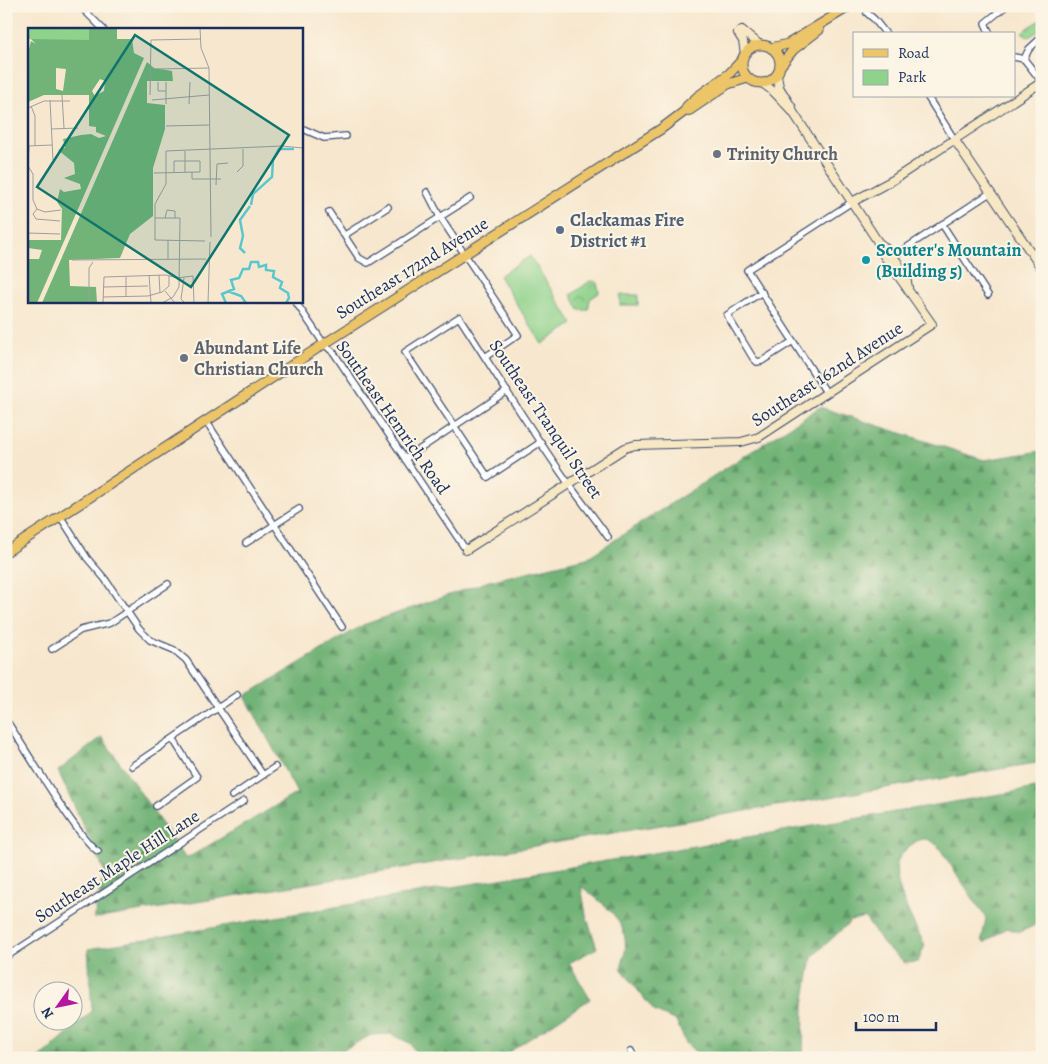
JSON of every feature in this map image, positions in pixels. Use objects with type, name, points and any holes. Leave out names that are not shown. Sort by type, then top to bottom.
[{"type":"main road","points":[[744,57],[744,72],[748,78],[762,83],[769,82],[777,75],[780,65],[791,52],[819,30],[822,25],[850,6]]},
{"type":"main road","points":[[760,45],[771,48],[784,46],[816,26],[822,25]]},
{"type":"main road","name":"Southeast 172nd Avenue","points":[[685,111],[687,106],[729,74],[750,48],[760,45]]},
{"type":"main road","points":[[771,48],[778,55],[780,65]]},
{"type":"main road","name":"Southeast 172nd Avenue","points":[[6,552],[324,344],[661,129],[685,111],[690,110],[732,82],[748,78]]},
{"type":"street","points":[[80,6],[102,28]]},
{"type":"street","points":[[989,32],[985,23],[1006,6]]},
{"type":"street","points":[[867,14],[874,18],[884,32]]},
{"type":"street","points":[[744,57],[743,41],[738,33],[742,30],[760,45]]},
{"type":"street","points":[[1024,59],[1029,49],[1042,37]]},
{"type":"street","points":[[826,392],[747,270],[852,202],[893,180],[1042,82],[1024,59],[1016,57]]},
{"type":"street","points":[[777,75],[779,87],[791,105],[793,112]]},
{"type":"street","points":[[762,83],[773,91],[793,112],[878,242],[892,257],[907,279],[908,287]]},
{"type":"street","points":[[928,98],[1042,269]]},
{"type":"street","points":[[302,128],[324,138],[346,136]]},
{"type":"street","points":[[427,192],[440,218],[518,335],[485,357]]},
{"type":"street","points":[[892,257],[990,193]]},
{"type":"street","points":[[329,212],[361,260],[368,264],[470,198]]},
{"type":"street","points":[[344,235],[388,207]]},
{"type":"street","points":[[942,224],[988,295]]},
{"type":"street","points":[[878,242],[880,250],[908,287]]},
{"type":"street","name":"Southeast 162nd Avenue","points":[[466,550],[619,450],[635,445],[749,441],[759,436],[932,324],[908,287]]},
{"type":"street","points":[[762,292],[727,315],[757,362],[793,340]]},
{"type":"street","name":"Southeast Hemrich Road","points":[[296,302],[324,344],[334,353],[466,550]]},
{"type":"street","name":"Southeast Tranquil Street","points":[[454,426],[405,352],[459,317],[568,483],[608,537]]},
{"type":"street","points":[[405,459],[507,391]]},
{"type":"street","points":[[206,421],[342,627]]},
{"type":"street","points":[[454,426],[488,477],[542,442]]},
{"type":"street","points":[[246,543],[298,509]]},
{"type":"street","points":[[60,516],[87,558],[106,579],[138,629],[150,640],[174,650],[186,660],[264,775]]},
{"type":"street","points":[[52,649],[81,630],[107,624],[168,584]]},
{"type":"street","points":[[132,766],[237,695]]},
{"type":"street","points":[[6,720],[82,834],[91,846],[98,850]]},
{"type":"street","points":[[156,806],[197,777],[173,739]]},
{"type":"street","points":[[232,796],[275,767]]},
{"type":"street","name":"Southeast Maple Hill Lane","points":[[6,957],[244,801]]},
{"type":"street","points":[[631,1051],[635,1058]]},
{"type":"green space","points":[[1042,19],[1042,29],[1029,37],[1022,32]]},
{"type":"green space","points":[[530,256],[573,324],[542,344],[499,276]]},
{"type":"green space","points":[[590,281],[597,282],[599,293],[590,299],[588,310],[579,310],[571,295]]},
{"type":"green space","points":[[620,295],[638,295],[638,305],[620,305]]},
{"type":"green space","points":[[820,407],[984,460],[1042,451],[1042,762],[94,919],[104,870],[58,771],[102,737],[186,859],[297,793],[245,696],[363,625],[489,581],[587,558]]},
{"type":"green space","points":[[1042,787],[1042,922],[1020,932],[1006,928],[984,943],[982,939],[986,918],[938,846],[926,839],[917,841],[901,855],[896,869],[900,891],[915,927],[925,945],[918,962],[905,963],[884,945],[865,918],[851,921],[812,957],[804,1005],[803,1058],[785,1058],[782,1054],[769,1052],[763,1058],[702,1058],[686,1043],[676,1021],[654,1011],[621,968],[625,953],[623,930],[611,911],[581,886],[586,915],[597,948],[569,963],[590,999],[500,1058],[419,1058],[410,1043],[390,1034],[371,1035],[328,1058],[40,1058],[69,1032],[82,1032],[82,1020],[92,1011],[88,949]]},
{"type":"waterway","points":[[99,6],[101,9],[112,6]]},
{"type":"place","name":"Trinity Church","points":[[717,154]]},
{"type":"place","name":"Clackamas Fire District #1","points":[[560,230]]},
{"type":"place","name":"Scouter's Mountain (Building 5)","points":[[866,260]]},
{"type":"place","name":"Abundant Life Christian Church","points":[[184,358]]}]
